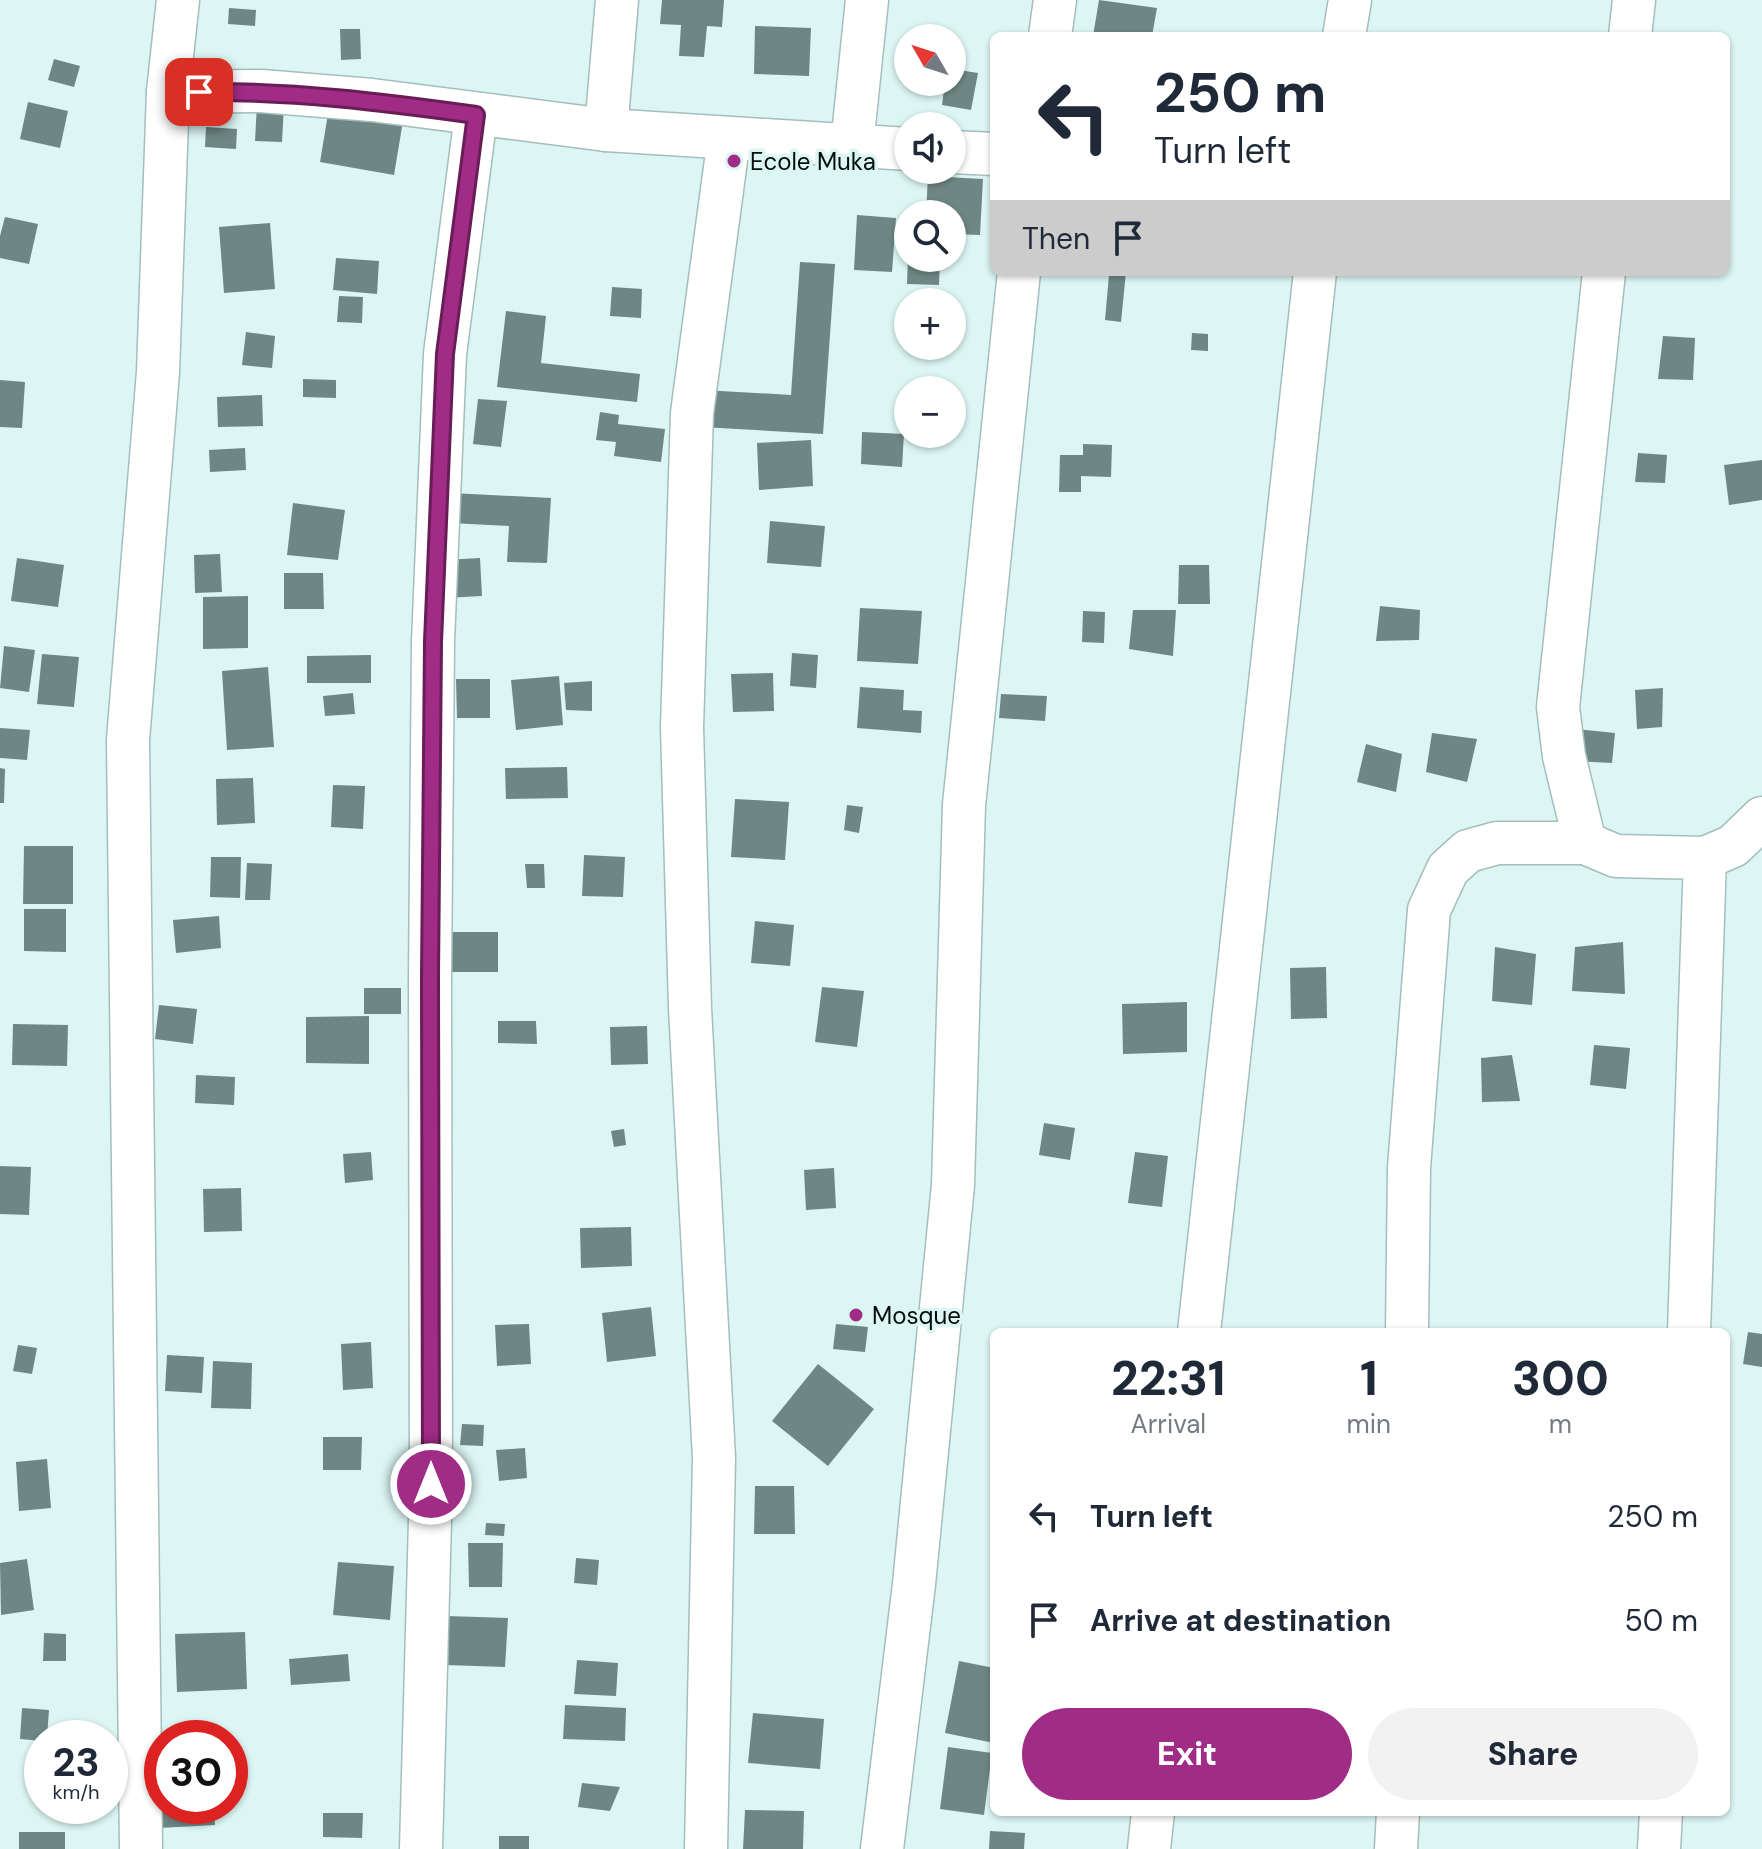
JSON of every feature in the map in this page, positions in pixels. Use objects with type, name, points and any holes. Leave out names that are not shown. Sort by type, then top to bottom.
[{"type":"street","points":[[141,1849],[128,740],[158,372],[168,92],[178,0]]},
{"type":"street","points":[[606,130],[617,0]]},
{"type":"street","points":[[852,145],[867,0]]},
{"type":"street","points":[[1051,32],[1055,0]]},
{"type":"street","points":[[1345,32],[1350,0]]},
{"type":"street","points":[[1630,32],[1634,0]]},
{"type":"street","points":[[168,92],[261,91],[372,100],[606,130],[894,148]]},
{"type":"street","points":[[421,1849],[431,1484],[433,642],[445,354],[476,115]]},
{"type":"street","points":[[706,1849],[714,1458],[690,1008],[682,727],[692,413],[729,138]]},
{"type":"street","points":[[966,153],[990,154]]},
{"type":"street","points":[[882,1849],[914,1584],[953,1185],[964,805],[1019,276]]},
{"type":"street","points":[[1199,1328],[1314,276]]},
{"type":"street","points":[[1585,843],[1564,756],[1558,707],[1604,276]]},
{"type":"street","points":[[1407,1328],[1409,1168],[1429,910],[1448,869],[1468,851],[1497,843],[1585,843],[1616,856],[1705,858],[1733,846],[1762,818]]},
{"type":"street","points":[[1689,1328],[1705,858]]},
{"type":"street","points":[[1149,1849],[1153,1816]]},
{"type":"street","points":[[1396,1849],[1398,1816]]},
{"type":"street","points":[[1659,1849],[1661,1816]]},
{"type":"building","points":[[662,0],[724,0],[722,27],[707,26],[704,57],[679,56],[681,25],[660,24]]},
{"type":"building","points":[[1099,0],[1157,8],[1153,32],[1094,32]]},
{"type":"building","points":[[229,8],[256,10],[255,26],[228,24]]},
{"type":"building","points":[[755,26],[811,28],[809,76],[754,74]]},
{"type":"building","points":[[340,29],[360,29],[361,59],[341,60]]},
{"type":"building","points":[[54,59],[80,66],[74,87],[48,80]]},
{"type":"building","points":[[966,71],[978,73],[971,110],[942,105],[943,96],[966,96]]},
{"type":"building","points":[[28,102],[68,111],[60,148],[20,139]]},
{"type":"building","points":[[330,102],[404,115],[394,175],[320,162]]},
{"type":"building","points":[[257,104],[284,105],[282,142],[255,141]]},
{"type":"building","points":[[206,127],[237,129],[236,149],[205,147]]},
{"type":"building","points":[[966,178],[983,179],[980,235],[966,234],[966,200],[927,200],[928,184],[966,184]]},
{"type":"building","points":[[857,215],[894,218],[892,272],[854,270]]},
{"type":"building","points":[[5,217],[38,224],[29,264],[0,258],[0,236]]},
{"type":"building","points":[[270,223],[275,289],[224,293],[219,227]]},
{"type":"building","points":[[336,258],[379,261],[377,294],[333,290]]},
{"type":"building","points":[[800,262],[835,264],[823,434],[701,427],[703,390],[791,395]]},
{"type":"building","points":[[907,272],[939,272],[939,285],[907,284]]},
{"type":"building","points":[[1109,276],[1126,276],[1121,322],[1105,320]]},
{"type":"building","points":[[612,287],[642,289],[641,318],[610,316]]},
{"type":"building","points":[[339,296],[363,297],[362,323],[337,322]]},
{"type":"building","points":[[506,311],[546,316],[541,363],[640,374],[637,402],[497,387]]},
{"type":"building","points":[[246,332],[275,336],[272,368],[242,365]]},
{"type":"building","points":[[1192,333],[1208,334],[1208,351],[1191,350]]},
{"type":"building","points":[[1663,336],[1695,338],[1693,380],[1658,379]]},
{"type":"building","points":[[303,379],[336,380],[336,398],[303,397]]},
{"type":"building","points":[[0,380],[25,382],[22,428],[0,427]]},
{"type":"building","points":[[262,395],[263,426],[218,427],[217,397]]},
{"type":"building","points":[[478,399],[507,401],[501,447],[473,444]]},
{"type":"building","points":[[600,412],[619,415],[618,424],[665,429],[661,462],[614,456],[616,442],[596,440]]},
{"type":"building","points":[[862,432],[894,434],[894,448],[903,448],[902,467],[861,464]]},
{"type":"building","points":[[811,440],[813,486],[759,490],[757,443]]},
{"type":"building","points":[[1083,444],[1112,445],[1111,477],[1081,476],[1081,492],[1059,492],[1060,455],[1083,455]]},
{"type":"building","points":[[245,448],[246,470],[210,472],[209,450]]},
{"type":"building","points":[[1638,453],[1667,455],[1665,483],[1635,482]]},
{"type":"building","points":[[1762,460],[1762,500],[1729,505],[1724,465]]},
{"type":"building","points":[[451,493],[551,498],[547,563],[507,562],[509,526],[450,523]]},
{"type":"building","points":[[293,503],[345,510],[338,560],[287,555]]},
{"type":"building","points":[[770,521],[825,526],[821,567],[767,563]]},
{"type":"building","points":[[220,554],[222,592],[195,593],[194,555]]},
{"type":"building","points":[[17,558],[64,565],[58,607],[11,601]]},
{"type":"building","points":[[480,558],[482,596],[444,598],[443,560]]},
{"type":"building","points":[[1179,565],[1209,565],[1210,604],[1178,604]]},
{"type":"building","points":[[284,573],[323,573],[324,609],[284,609]]},
{"type":"building","points":[[248,596],[248,648],[203,649],[203,597]]},
{"type":"building","points":[[1380,606],[1420,610],[1419,640],[1376,641]]},
{"type":"building","points":[[860,608],[922,611],[918,664],[857,661]]},
{"type":"building","points":[[1133,610],[1176,610],[1173,656],[1129,649]]},
{"type":"building","points":[[1083,611],[1105,612],[1104,643],[1082,642]]},
{"type":"building","points":[[4,646],[35,650],[29,692],[0,688]]},
{"type":"building","points":[[792,653],[818,655],[816,688],[790,686]]},
{"type":"building","points":[[42,654],[79,657],[74,707],[37,704]]},
{"type":"building","points":[[371,655],[371,683],[307,683],[307,656]]},
{"type":"building","points":[[268,667],[274,747],[227,750],[222,671]]},
{"type":"building","points":[[773,673],[774,711],[733,712],[731,674]]},
{"type":"building","points":[[559,676],[563,725],[516,730],[511,680]]},
{"type":"building","points":[[456,679],[490,679],[490,718],[457,718]]},
{"type":"building","points":[[592,681],[592,711],[566,710],[564,683]]},
{"type":"building","points":[[860,687],[904,690],[903,710],[922,711],[921,733],[857,728]]},
{"type":"building","points":[[1663,688],[1662,727],[1637,729],[1635,690]]},
{"type":"building","points":[[353,693],[355,714],[325,716],[323,696]]},
{"type":"building","points":[[1001,694],[1047,696],[1045,721],[999,718]]},
{"type":"building","points":[[0,728],[30,730],[27,760],[0,758]]},
{"type":"building","points":[[1576,729],[1615,733],[1612,763],[1573,761]]},
{"type":"building","points":[[1432,733],[1477,739],[1467,782],[1426,772]]},
{"type":"building","points":[[1366,744],[1402,754],[1396,792],[1357,782]]},
{"type":"building","points":[[567,767],[568,798],[506,799],[505,768]]},
{"type":"building","points":[[0,768],[5,769],[4,803],[0,803]]},
{"type":"building","points":[[253,778],[255,823],[217,825],[216,779]]},
{"type":"building","points":[[333,785],[365,786],[363,829],[331,827]]},
{"type":"building","points":[[735,799],[789,802],[785,860],[731,857]]},
{"type":"building","points":[[847,805],[863,807],[859,833],[844,830]]},
{"type":"building","points":[[24,846],[73,846],[73,904],[23,904]]},
{"type":"building","points":[[584,855],[625,857],[623,897],[582,896]]},
{"type":"building","points":[[211,857],[241,857],[240,898],[210,897]]},
{"type":"building","points":[[247,863],[272,864],[270,900],[245,900]]},
{"type":"building","points":[[525,864],[544,864],[545,888],[527,888]]},
{"type":"building","points":[[24,909],[66,909],[66,952],[24,951]]},
{"type":"building","points":[[219,916],[221,948],[176,953],[173,920]]},
{"type":"building","points":[[755,921],[794,925],[790,966],[751,963]]},
{"type":"building","points":[[446,932],[498,932],[498,972],[445,972]]},
{"type":"building","points":[[1623,942],[1625,994],[1572,991],[1575,947]]},
{"type":"building","points":[[1495,947],[1536,954],[1532,1005],[1492,1001]]},
{"type":"building","points":[[1326,967],[1327,1018],[1291,1019],[1290,968]]},
{"type":"building","points":[[822,987],[864,991],[857,1047],[815,1042]]},
{"type":"building","points":[[364,988],[401,988],[401,1014],[364,1014]]},
{"type":"building","points":[[1187,1002],[1187,1052],[1123,1054],[1122,1004]]},
{"type":"building","points":[[159,1005],[197,1009],[193,1044],[155,1039]]},
{"type":"building","points":[[369,1016],[369,1064],[306,1063],[306,1017]]},
{"type":"building","points":[[498,1021],[536,1021],[537,1044],[498,1043]]},
{"type":"building","points":[[13,1024],[68,1025],[67,1066],[12,1065]]},
{"type":"building","points":[[647,1026],[648,1064],[611,1065],[610,1027]]},
{"type":"building","points":[[1594,1045],[1630,1048],[1626,1089],[1590,1085]]},
{"type":"building","points":[[1512,1055],[1520,1101],[1482,1102],[1481,1058]]},
{"type":"building","points":[[196,1075],[235,1077],[234,1105],[195,1103]]},
{"type":"building","points":[[1044,1123],[1075,1128],[1070,1160],[1039,1155]]},
{"type":"building","points":[[624,1129],[626,1145],[614,1147],[611,1131]]},
{"type":"building","points":[[371,1152],[373,1180],[345,1183],[343,1154]]},
{"type":"building","points":[[1135,1152],[1168,1156],[1162,1207],[1128,1203]]},
{"type":"building","points":[[0,1166],[31,1167],[29,1215],[0,1214]]},
{"type":"building","points":[[834,1168],[836,1208],[806,1210],[804,1170]]},
{"type":"building","points":[[241,1188],[242,1231],[204,1232],[203,1189]]},
{"type":"building","points":[[631,1227],[632,1266],[581,1268],[580,1228]]},
{"type":"building","points":[[651,1307],[656,1356],[607,1362],[602,1313]]},
{"type":"building","points":[[529,1324],[531,1364],[497,1366],[495,1325]]},
{"type":"building","points":[[836,1324],[868,1327],[865,1352],[833,1349]]},
{"type":"building","points":[[1748,1332],[1762,1334],[1762,1367],[1743,1364]]},
{"type":"building","points":[[371,1342],[373,1388],[343,1390],[341,1344]]},
{"type":"building","points":[[18,1345],[37,1348],[32,1374],[13,1371]]},
{"type":"building","points":[[167,1355],[204,1357],[202,1393],[165,1391]]},
{"type":"building","points":[[213,1361],[252,1363],[251,1409],[211,1408]]},
{"type":"building","points":[[818,1364],[874,1409],[828,1466],[772,1421]]},
{"type":"building","points":[[462,1424],[484,1425],[483,1446],[460,1445]]},
{"type":"building","points":[[323,1437],[362,1437],[361,1470],[323,1470]]},
{"type":"building","points":[[525,1448],[527,1478],[499,1481],[496,1450]]},
{"type":"building","points":[[47,1459],[51,1508],[19,1511],[16,1462]]},
{"type":"building","points":[[755,1486],[794,1486],[795,1534],[754,1534]]},
{"type":"building","points":[[486,1523],[505,1524],[504,1536],[485,1535]]},
{"type":"building","points":[[468,1543],[503,1543],[502,1587],[469,1587]]},
{"type":"building","points":[[576,1558],[599,1560],[597,1585],[574,1583]]},
{"type":"building","points":[[27,1559],[34,1610],[1,1615],[0,1563]]},
{"type":"building","points":[[338,1562],[394,1566],[390,1620],[333,1615]]},
{"type":"building","points":[[447,1616],[508,1618],[505,1667],[445,1665]]},
{"type":"building","points":[[245,1632],[247,1689],[177,1692],[175,1634]]},
{"type":"building","points":[[44,1633],[66,1634],[66,1661],[43,1661]]},
{"type":"building","points":[[348,1654],[350,1681],[291,1685],[289,1659]]},
{"type":"building","points":[[577,1660],[618,1663],[616,1696],[574,1694]]},
{"type":"building","points":[[959,1661],[990,1667],[990,1742],[945,1733]]},
{"type":"building","points":[[565,1705],[626,1708],[625,1741],[563,1739]]},
{"type":"building","points":[[22,1708],[49,1710],[48,1720],[24,1720],[24,1739],[20,1739]]},
{"type":"building","points":[[753,1713],[824,1719],[820,1769],[748,1763]]},
{"type":"building","points":[[948,1747],[990,1753],[984,1815],[940,1809]]},
{"type":"building","points":[[582,1783],[620,1787],[610,1811],[578,1807]]},
{"type":"building","points":[[745,1810],[804,1811],[803,1849],[743,1849]]},
{"type":"building","points":[[323,1813],[363,1813],[362,1838],[323,1837]]},
{"type":"building","points":[[159,1824],[215,1824],[215,1825],[159,1828]]},
{"type":"building","points":[[990,1831],[1025,1833],[1024,1849],[989,1849]]},
{"type":"building","points":[[19,1832],[65,1832],[65,1849],[19,1849]]},
{"type":"building","points":[[499,1836],[529,1836],[529,1849],[499,1849]]},
{"type":"place","name":"Ecole Muka","points":[[734,161]]},
{"type":"place","name":"Mosque","points":[[856,1315]]},
{"type":"route","points":[[199,92],[261,91],[372,100],[476,115],[445,354],[433,642],[431,1484]]}]
